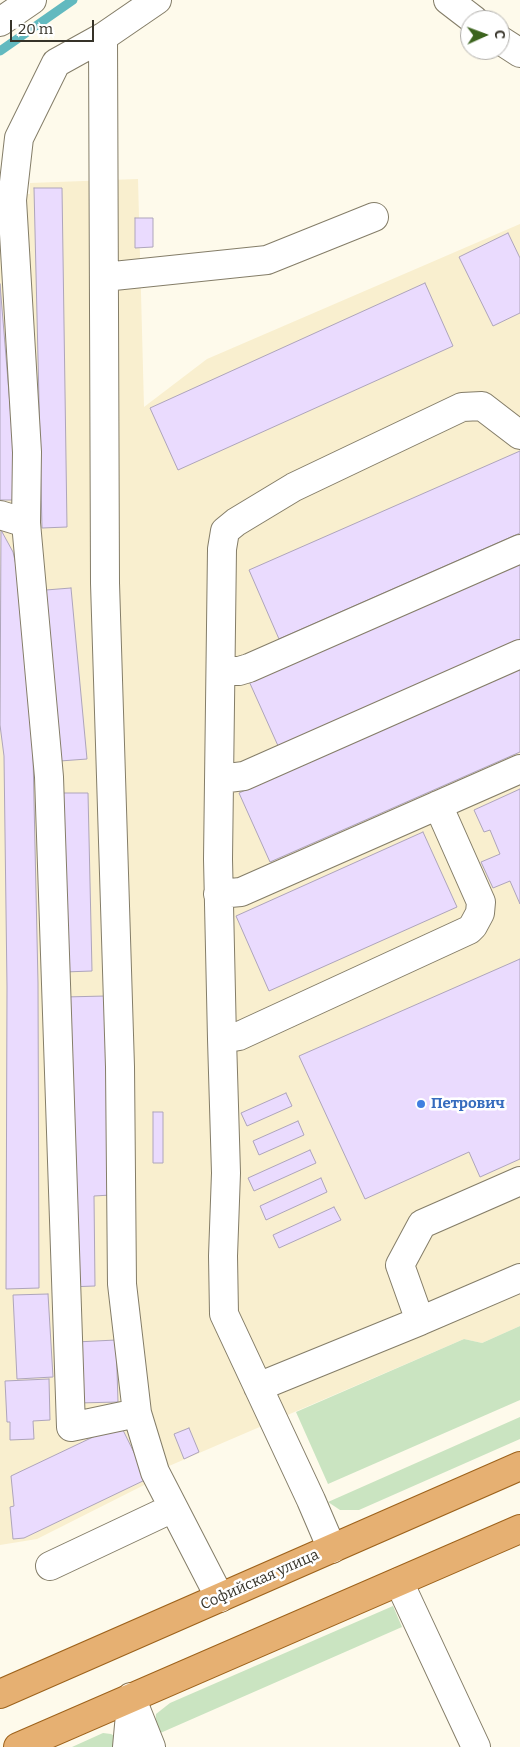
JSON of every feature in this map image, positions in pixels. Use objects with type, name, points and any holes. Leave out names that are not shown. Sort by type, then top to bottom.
[{"type":"main road","name":"Софийская улица","points":[[0,1694],[520,1466]]},
{"type":"main road","points":[[18,1747],[520,1529]]},
{"type":"lane","points":[[0,22],[32,0]]},
{"type":"lane","points":[[137,1413],[71,1426],[49,777],[26,523],[27,452],[6,203],[20,138],[56,63],[103,37],[157,0]]},
{"type":"lane","points":[[448,0],[461,10]]},
{"type":"lane","points":[[103,37],[106,583],[120,1067],[122,1284],[137,1413],[155,1472],[220,1598]]},
{"type":"lane","points":[[104,277],[267,260],[374,217]]},
{"type":"lane","points":[[332,1549],[224,1314],[223,1256],[226,1173],[218,894],[222,549],[225,532],[230,526],[294,487],[462,407],[482,406],[520,435]]},
{"type":"lane","points":[[0,515],[26,523]]},
{"type":"lane","points":[[221,672],[239,671],[249,668],[520,549]]},
{"type":"lane","points":[[220,780],[244,776],[520,654]]},
{"type":"lane","points":[[218,894],[241,892],[520,769]]},
{"type":"lane","points":[[222,1039],[239,1036],[470,930],[474,926],[480,913],[480,902],[438,805]]},
{"type":"lane","points":[[420,1321],[400,1265],[422,1224],[520,1181]]},
{"type":"lane","points":[[258,1387],[520,1278]]},
{"type":"lane","points":[[50,1566],[173,1508]]},
{"type":"lane","points":[[399,1582],[476,1747]]},
{"type":"lane","points":[[127,1747],[131,1697]]},
{"type":"lane","points":[[131,1697],[151,1747]]},
{"type":"shaded area","points":[[138,179],[144,407],[207,359],[520,224],[520,1326],[482,1343],[464,1339],[169,1466],[154,1480],[37,1539],[0,1545],[0,196],[6,194],[30,194],[30,183]]},
{"type":"green space","points":[[520,1326],[520,1400],[328,1484],[296,1412],[464,1339],[482,1343]]},
{"type":"green space","points":[[520,1417],[520,1439],[359,1510],[340,1510],[328,1502]]},
{"type":"green space","points":[[393,1606],[402,1627],[158,1734],[155,1725],[156,1714],[170,1703]]},
{"type":"green space","points":[[103,1733],[111,1734],[118,1738],[118,1747],[72,1747]]},
{"type":"building","points":[[34,188],[62,188],[67,527],[42,528]]},
{"type":"building","points":[[135,218],[153,218],[153,247],[135,248]]},
{"type":"building","points":[[508,233],[520,258],[520,313],[493,326],[459,257]]},
{"type":"building","points":[[425,283],[453,346],[178,470],[150,408]]},
{"type":"building","points":[[0,284],[13,442],[13,500],[0,500]]},
{"type":"building","points":[[520,451],[520,533],[279,639],[249,570]]},
{"type":"building","points":[[1,530],[13,552],[19,578],[33,755],[38,983],[39,1288],[6,1289],[7,987],[4,756],[0,725]]},
{"type":"building","points":[[520,559],[520,642],[279,748],[248,679]]},
{"type":"building","points":[[71,588],[87,759],[60,761],[46,590]]},
{"type":"building","points":[[520,669],[520,752],[270,862],[239,793]]},
{"type":"building","points":[[520,789],[520,904],[510,881],[493,888],[481,862],[500,854],[490,830],[484,832],[474,810]]},
{"type":"building","points":[[60,793],[88,793],[92,971],[64,972]]},
{"type":"building","points":[[423,832],[457,907],[269,991],[236,916]]},
{"type":"building","name":"Петрович","points":[[520,959],[520,1159],[480,1177],[469,1152],[365,1199],[299,1056]]},
{"type":"building","points":[[106,996],[111,1195],[94,1196],[95,1286],[67,1287],[64,997]]},
{"type":"building","points":[[286,1093],[292,1106],[247,1126],[241,1113]]},
{"type":"building","points":[[153,1112],[163,1112],[163,1163],[153,1163]]},
{"type":"building","points":[[298,1121],[304,1135],[259,1155],[253,1141]]},
{"type":"building","points":[[310,1150],[316,1163],[254,1191],[248,1178]]},
{"type":"building","points":[[321,1178],[327,1192],[266,1220],[260,1206]]},
{"type":"building","points":[[334,1207],[341,1220],[279,1248],[273,1235]]},
{"type":"building","points":[[48,1294],[53,1377],[17,1379],[13,1295]]},
{"type":"building","points":[[116,1340],[118,1402],[78,1403],[76,1342]]},
{"type":"building","points":[[49,1379],[50,1420],[33,1421],[34,1439],[10,1440],[10,1422],[7,1422],[5,1381]]},
{"type":"building","points":[[121,1426],[147,1479],[24,1538],[13,1539],[10,1507],[14,1506],[11,1476],[112,1428]]},
{"type":"building","points":[[189,1428],[199,1452],[184,1459],[174,1434]]},
{"type":"waterway","points":[[0,51],[73,0]]},
{"type":"place","name":"Петрович","points":[[421,1104]]}]
